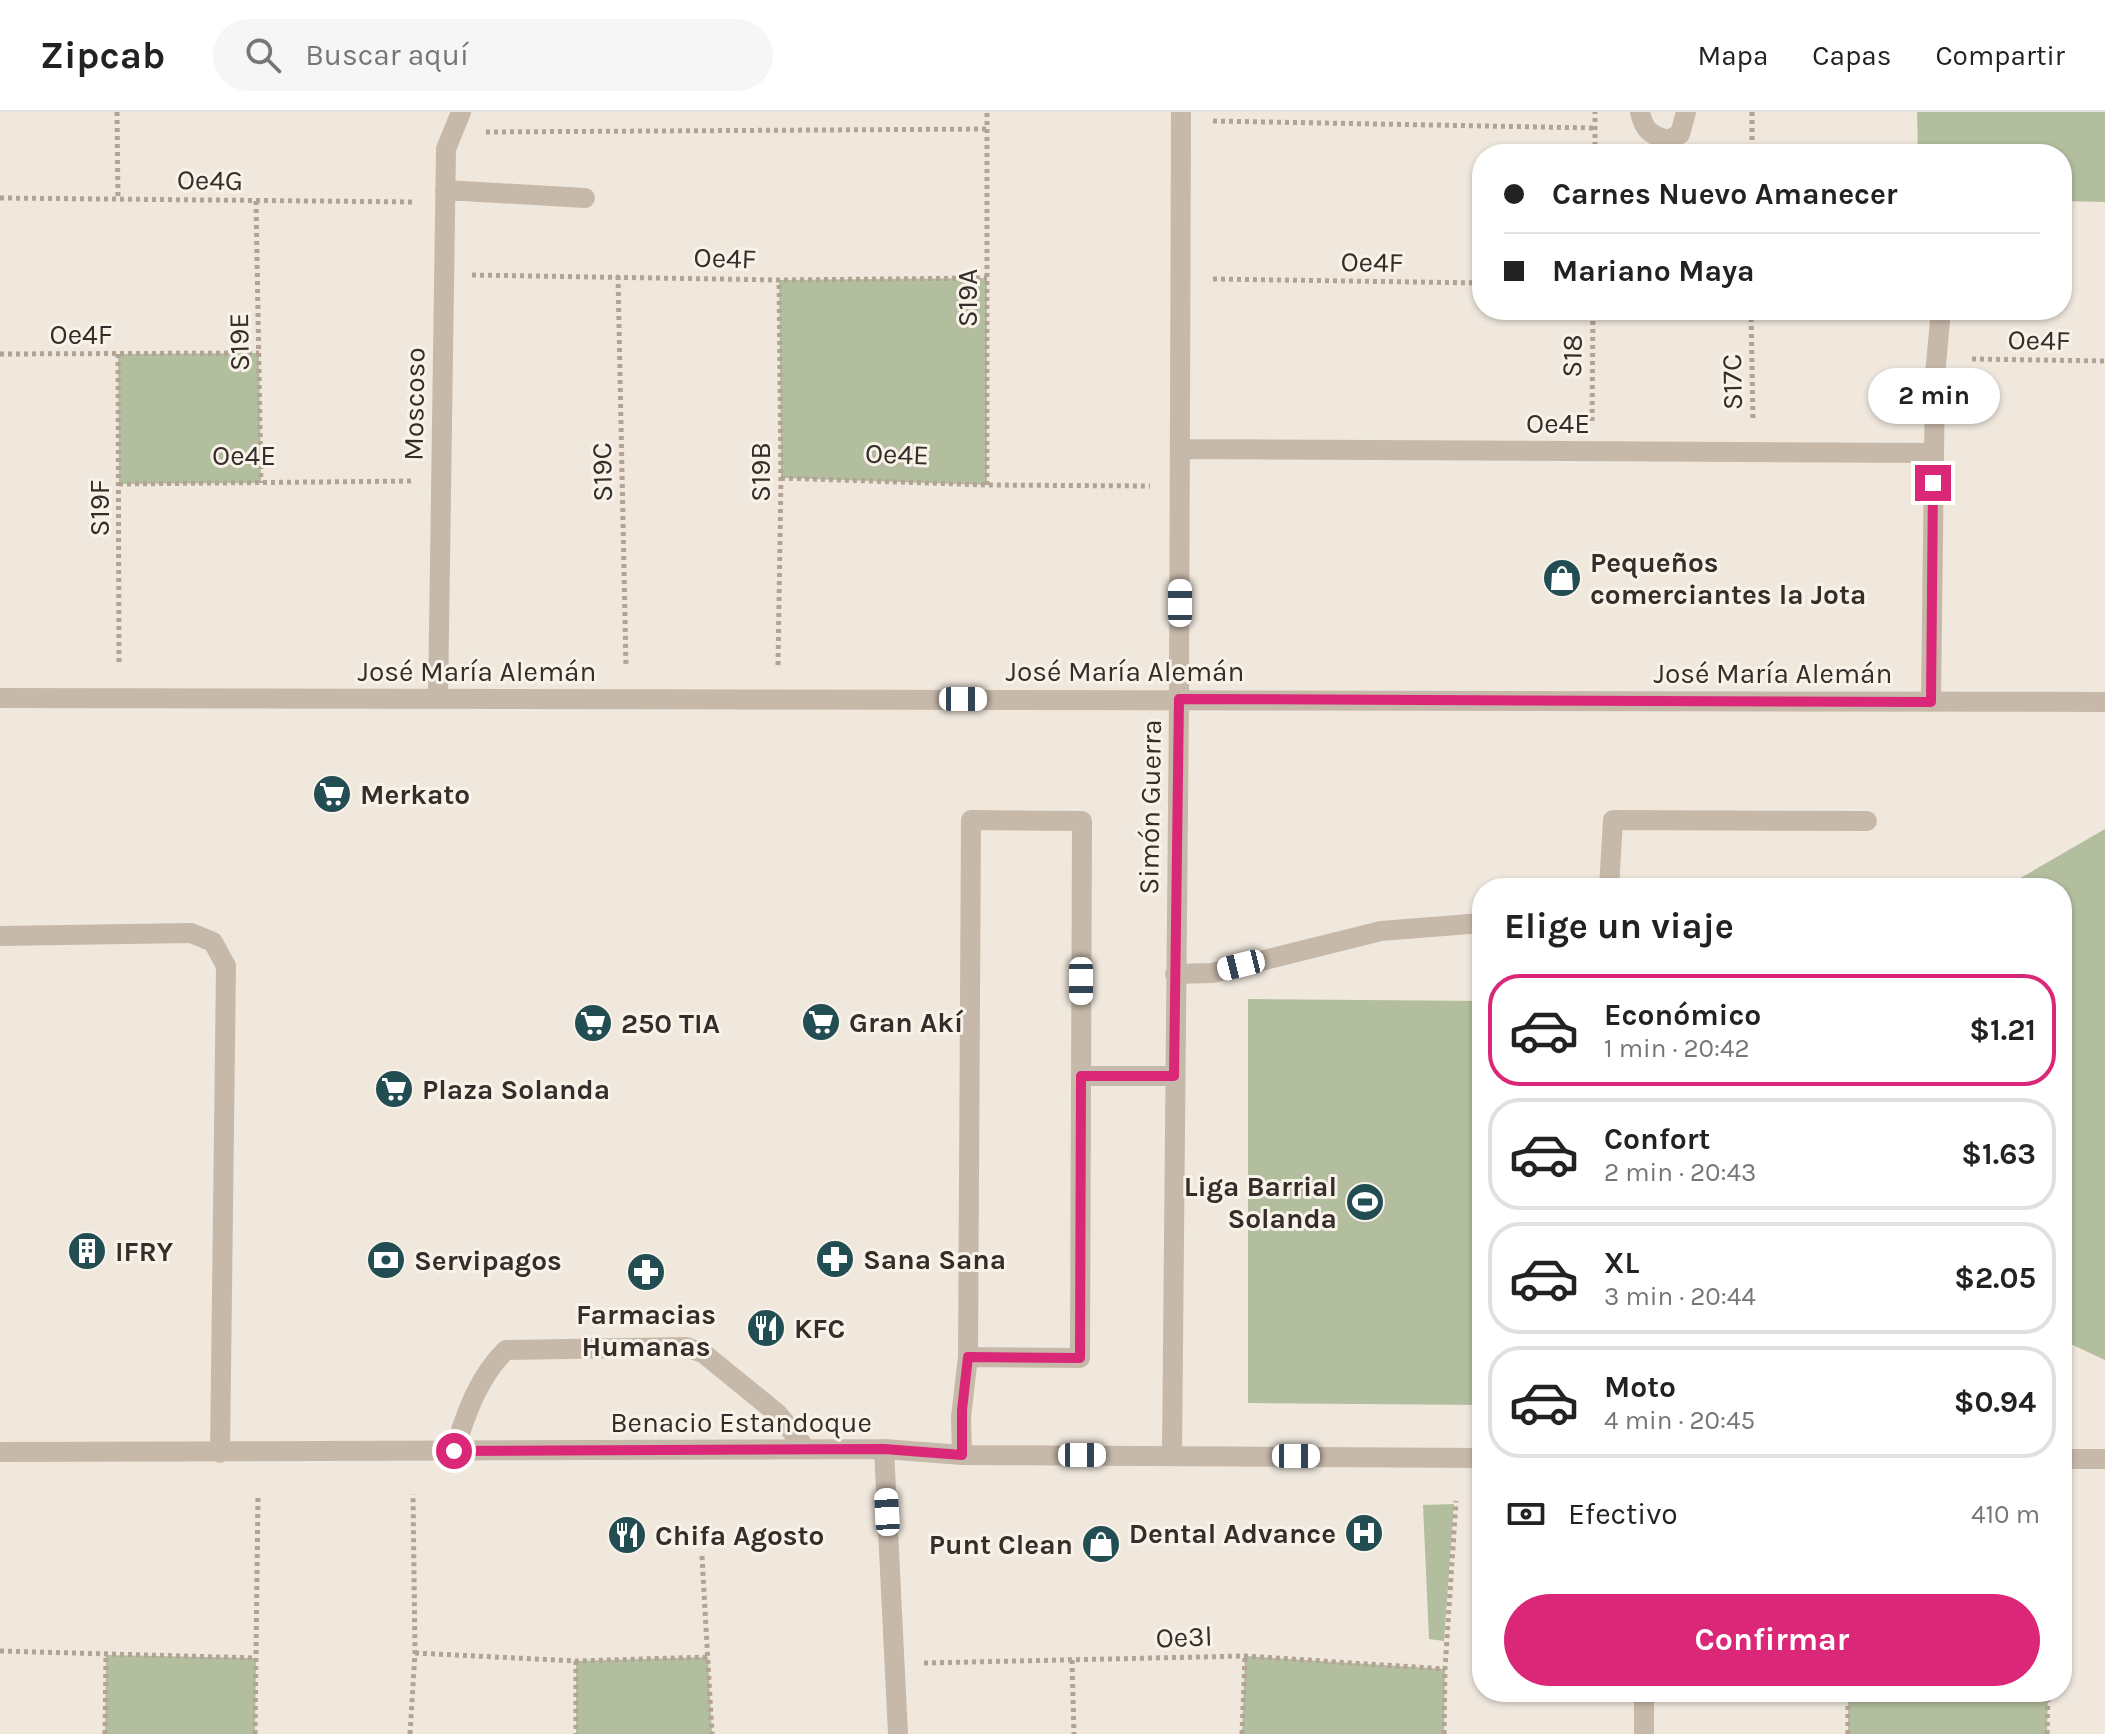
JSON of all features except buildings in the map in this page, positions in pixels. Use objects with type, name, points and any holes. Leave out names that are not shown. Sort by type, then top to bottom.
[{"type":"street","name":"Moscoso","points":[[438,699],[446,149],[461,112]]},
{"type":"street","name":"Simón Guerra","points":[[1172,1455],[1181,112]]},
{"type":"street","points":[[1640,112],[1643,127],[1653,136],[1668,140],[1680,134],[1686,112]]},
{"type":"street","points":[[445,190],[585,198]]},
{"type":"street","points":[[1931,702],[1935,375],[1940,320]]},
{"type":"street","name":"Oe4E","points":[[1181,449],[1934,453]]},
{"type":"street","name":"José María Alemán","points":[[0,698],[2105,702]]},
{"type":"street","points":[[962,1455],[962,1410],[968,1357],[971,820],[1082,821],[1080,1358],[968,1357]]},
{"type":"street","points":[[1610,878],[1613,820],[1867,821]]},
{"type":"street","points":[[1175,974],[1212,973],[1381,931],[1472,924]]},
{"type":"street","points":[[0,936],[191,933],[213,942],[226,966],[220,1453]]},
{"type":"street","points":[[1081,1076],[1174,1076]]},
{"type":"street","points":[[454,1451],[476,1393],[492,1364],[506,1350],[686,1347],[703,1353],[778,1414],[806,1449]]},
{"type":"street","points":[[884,1449],[898,1734]]},
{"type":"street","name":"Benacio Estandoque","points":[[0,1452],[884,1449],[962,1455],[1472,1458]]},
{"type":"street","points":[[2072,1459],[2105,1459]]},
{"type":"street","points":[[1644,1702],[1644,1734]]},
{"type":"path","points":[[117,112],[118,200]]},
{"type":"path","name":"S19A","points":[[987,112],[987,485]]},
{"type":"path","points":[[1595,112],[1595,144]]},
{"type":"path","points":[[1752,112],[1752,144]]},
{"type":"path","points":[[1213,121],[1595,128]]},
{"type":"path","points":[[481,132],[987,129]]},
{"type":"path","name":"Oe4G","points":[[0,198],[420,202]]},
{"type":"path","name":"S19E","points":[[256,201],[261,483]]},
{"type":"path","name":"Oe4F","points":[[463,275],[779,280],[987,278]]},
{"type":"path","name":"S19C","points":[[618,276],[626,667]]},
{"type":"path","name":"Oe4F","points":[[1213,279],[1472,283]]},
{"type":"path","name":"S19B","points":[[778,665],[781,478],[779,280]]},
{"type":"path","name":"S18","points":[[1592,451],[1593,320]]},
{"type":"path","name":"S17C","points":[[1751,320],[1752,453]]},
{"type":"path","name":"Oe4F","points":[[0,354],[259,353]]},
{"type":"path","name":"S19F","points":[[118,354],[119,662]]},
{"type":"path","name":"Oe4F","points":[[1972,359],[2105,361]]},
{"type":"path","name":"Oe4E","points":[[781,478],[987,485],[1155,486]]},
{"type":"path","name":"Oe4E","points":[[119,484],[418,481]]},
{"type":"path","points":[[410,1734],[415,1653],[413,1494]]},
{"type":"path","points":[[255,1734],[258,1495]]},
{"type":"path","points":[[1444,1734],[1456,1501]]},
{"type":"path","points":[[702,1556],[712,1734]]},
{"type":"path","points":[[0,1651],[256,1658]]},
{"type":"path","points":[[415,1653],[576,1661],[708,1657]]},
{"type":"path","points":[[105,1734],[106,1655]]},
{"type":"path","points":[[1242,1734],[1245,1656]]},
{"type":"path","name":"Oe3l","points":[[924,1663],[1245,1656],[1445,1669]]},
{"type":"path","points":[[1072,1660],[1074,1734]]},
{"type":"path","points":[[576,1661],[576,1734]]},
{"type":"path","points":[[1848,1702],[1848,1734]]},
{"type":"path","points":[[2047,1734],[2048,1702]]},
{"type":"green space","points":[[1917,112],[2105,112],[2105,202],[2072,201],[2072,144],[1918,144]]},
{"type":"green space","points":[[987,278],[987,485],[781,478],[779,280]]},
{"type":"green space","points":[[259,353],[261,483],[119,484],[118,354]]},
{"type":"green space","points":[[2105,829],[2105,1360],[2072,1345],[2072,878],[2020,878]]},
{"type":"green space","name":"Liga Barrial Solanda","points":[[1248,999],[1472,1001],[1472,1405],[1248,1403]]},
{"type":"green space","points":[[1454,1504],[1444,1641],[1429,1639],[1423,1505]]},
{"type":"green space","points":[[106,1655],[256,1658],[255,1734],[105,1734]]},
{"type":"green space","points":[[1245,1656],[1445,1669],[1444,1734],[1242,1734]]},
{"type":"green space","points":[[708,1657],[712,1734],[576,1734],[576,1661]]},
{"type":"green space","points":[[1848,1702],[2048,1702],[2047,1734],[1848,1734]]},
{"type":"place","name":"Pequeños comerciantes la Jota","points":[[1562,578]]},
{"type":"place","name":"Merkato","points":[[332,794]]},
{"type":"place","name":"Gran Akí","points":[[821,1022]]},
{"type":"place","name":"250 TIA","points":[[593,1023]]},
{"type":"place","name":"Plaza Solanda","points":[[394,1089]]},
{"type":"place","name":"Liga Barrial Solanda","points":[[1365,1202]]},
{"type":"place","name":"IFRY","points":[[87,1251]]},
{"type":"place","name":"Sana Sana","points":[[835,1259]]},
{"type":"place","name":"Servipagos","points":[[386,1260]]},
{"type":"place","name":"Farmacias Humanas","points":[[646,1272]]},
{"type":"place","name":"KFC","points":[[766,1328]]},
{"type":"place","name":"Dental Advance","points":[[1364,1533]]},
{"type":"place","name":"Chifa Agosto","points":[[627,1535]]},
{"type":"place","name":"Punt Clean","points":[[1101,1544]]},
{"type":"route","points":[[454,1451],[884,1449],[962,1455],[962,1410],[968,1357],[1080,1358],[1081,1076],[1174,1076],[1179,699],[1931,702],[1933,483]]}]
